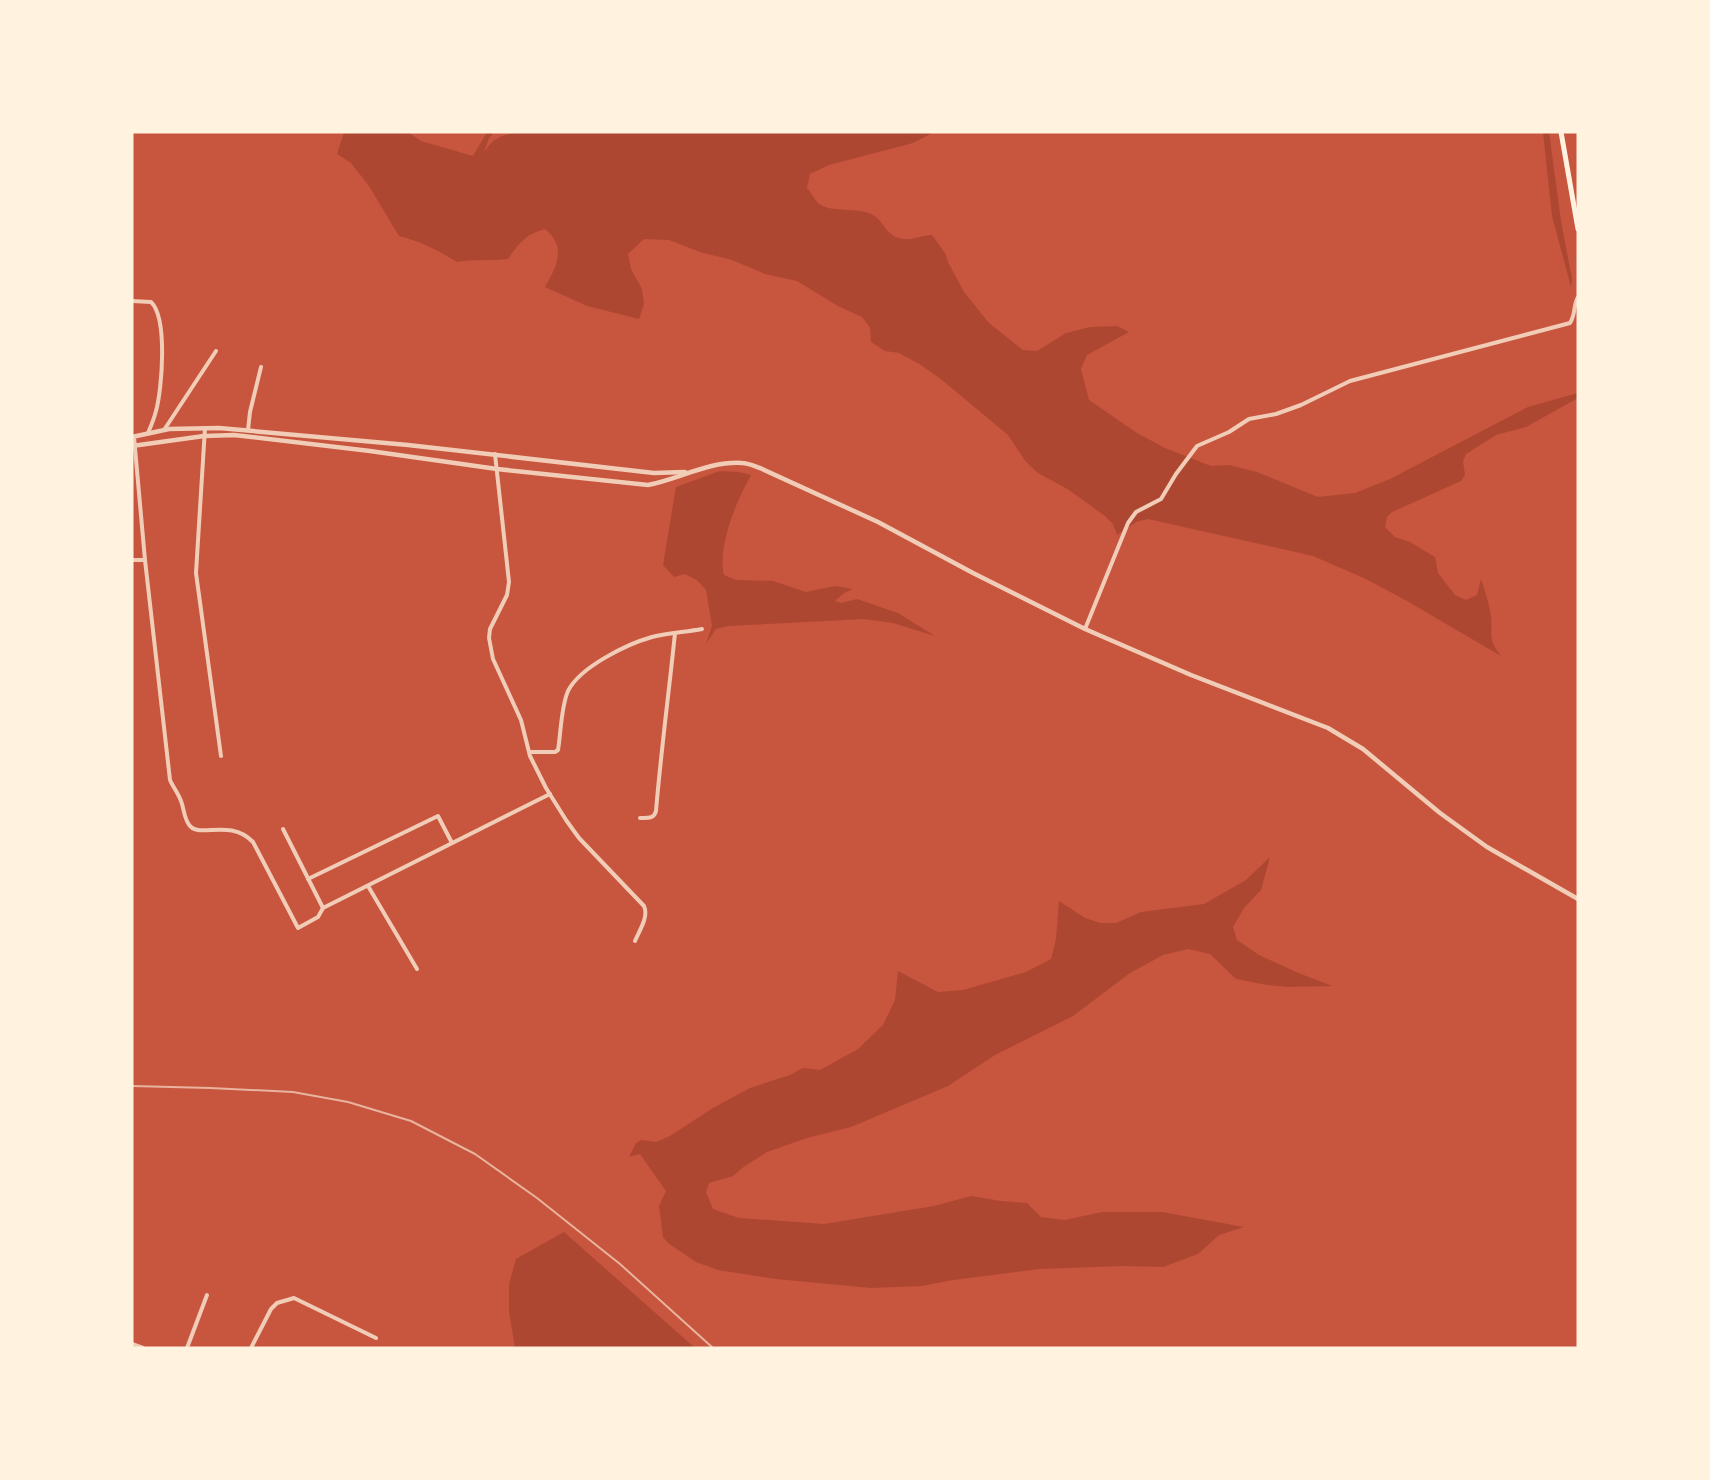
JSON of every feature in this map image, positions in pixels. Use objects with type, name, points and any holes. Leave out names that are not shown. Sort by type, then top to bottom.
[{"type":"main road","points":[[1561,132],[1578,229]]},
{"type":"street","points":[[1085,629],[1128,523],[1136,512],[1161,499],[1197,446],[1229,432],[1249,418],[1276,414],[1301,405],[1350,381],[1570,323],[1575,314],[1578,297]]},
{"type":"street","points":[[132,301],[151,302],[156,307],[162,337],[159,393],[156,412],[148,434]]},
{"type":"street","points":[[164,430],[216,351]]},
{"type":"street","points":[[248,430],[261,367]]},
{"type":"street","points":[[550,794],[323,908],[318,917],[298,928],[257,848],[247,836],[236,830],[225,828],[197,829],[191,827],[170,780],[133,437],[184,427],[206,427],[495,454],[645,472],[688,472]]},
{"type":"street","points":[[206,427],[196,573],[221,756]]},
{"type":"street","points":[[134,446],[204,436],[234,435],[400,455],[497,470],[648,485],[719,465],[743,463],[760,468],[878,522],[1085,629],[1191,675],[1328,728],[1363,749],[1440,813],[1487,847],[1578,899]]},
{"type":"street","points":[[495,454],[508,582],[507,595],[490,629],[489,638],[493,659],[521,720],[529,752],[550,794],[579,838],[644,906],[646,916],[635,941]]},
{"type":"street","points":[[513,471],[514,456]]},
{"type":"street","points":[[132,486],[138,486]]},
{"type":"street","points":[[132,560],[145,560]]},
{"type":"street","points":[[529,752],[558,750],[566,698],[572,684],[588,669],[633,643],[653,636],[702,629]]},
{"type":"street","points":[[640,818],[651,818],[656,811],[675,633]]},
{"type":"street","points":[[308,879],[438,816],[452,843]]},
{"type":"street","points":[[283,829],[323,908]]},
{"type":"street","points":[[368,886],[417,969]]},
{"type":"street","points":[[187,1348],[207,1295]]},
{"type":"street","points":[[251,1348],[271,1309],[277,1303],[294,1298],[376,1338]]},
{"type":"street","points":[[132,1344],[142,1348]]},
{"type":"shaded area","points":[[344,132],[408,132],[421,141],[473,156],[487,132],[494,132],[484,152],[498,138],[529,132],[934,132],[913,143],[829,165],[810,174],[807,188],[823,206],[867,212],[899,238],[908,239],[932,235],[945,253],[964,292],[989,323],[1023,350],[1037,351],[1066,333],[1090,327],[1117,326],[1129,332],[1087,355],[1081,369],[1089,400],[1137,433],[1165,448],[1211,466],[1229,465],[1257,472],[1318,497],[1355,493],[1390,479],[1528,407],[1578,393],[1578,398],[1526,427],[1496,435],[1466,454],[1463,461],[1465,475],[1461,481],[1392,512],[1387,517],[1385,527],[1395,537],[1410,542],[1435,557],[1438,573],[1455,595],[1466,600],[1477,595],[1481,579],[1491,616],[1492,641],[1501,656],[1366,579],[1313,556],[1148,519],[1136,522],[1117,535],[1113,524],[1105,516],[1069,490],[1038,473],[1026,462],[1008,435],[942,380],[899,353],[885,351],[871,342],[870,328],[862,317],[838,306],[797,281],[765,274],[732,260],[700,252],[669,240],[644,239],[628,254],[631,269],[642,289],[644,304],[639,319],[587,306],[545,287],[556,264],[558,250],[552,236],[545,229],[523,240],[508,259],[457,262],[429,247],[399,236],[369,186],[351,163],[337,154]]},
{"type":"shaded area","points":[[1543,132],[1549,132],[1561,221],[1572,279],[1571,287],[1552,216]]},
{"type":"shaded area","points":[[720,471],[751,475],[734,510],[726,537],[723,551],[724,575],[736,580],[773,581],[806,592],[835,586],[853,589],[835,601],[841,603],[857,599],[898,613],[935,636],[893,623],[864,619],[728,626],[716,629],[706,644],[712,626],[706,590],[698,581],[685,574],[674,577],[663,565],[676,487]]},
{"type":"shaded area","points":[[1270,857],[1261,890],[1244,908],[1233,927],[1237,940],[1259,955],[1332,986],[1267,985],[1236,979],[1210,954],[1188,949],[1163,955],[1130,973],[1073,1016],[995,1055],[948,1086],[851,1127],[807,1138],[767,1152],[733,1176],[709,1183],[706,1192],[713,1209],[739,1218],[824,1224],[934,1206],[971,1196],[1027,1203],[1041,1217],[1065,1220],[1102,1212],[1162,1212],[1244,1227],[1219,1235],[1198,1254],[1163,1267],[1039,1269],[922,1286],[871,1288],[776,1279],[718,1270],[696,1262],[663,1237],[659,1206],[666,1191],[640,1154],[629,1157],[636,1143],[641,1140],[656,1142],[750,1088],[790,1075],[803,1068],[820,1070],[858,1049],[883,1025],[895,1000],[898,971],[938,992],[963,990],[1026,972],[1051,959],[1056,939],[1059,901],[1085,918],[1101,923],[1116,923],[1141,912],[1204,904],[1246,880]]},
{"type":"shaded area","points":[[564,1232],[695,1348],[515,1348],[509,1312],[509,1284],[516,1259]]},
{"type":"railway","points":[[132,1086],[293,1092],[348,1102],[411,1121],[475,1154],[537,1198],[620,1264],[713,1348]]}]
